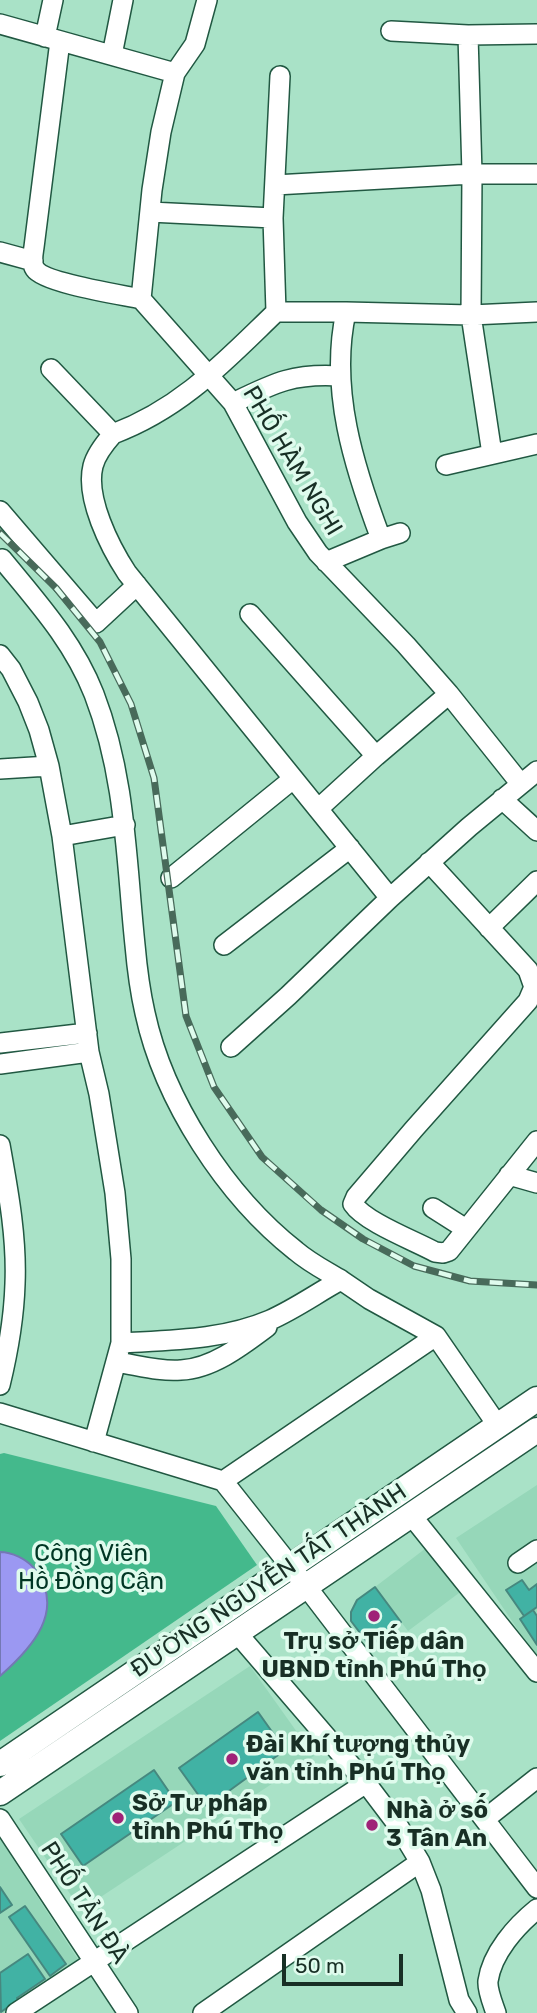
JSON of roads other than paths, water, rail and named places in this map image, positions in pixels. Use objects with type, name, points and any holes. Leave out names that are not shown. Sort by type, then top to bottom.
[{"type":"main road","name":"ĐƯỜNG NGUYỄN TẤT THÀNH","points":[[0,1764],[537,1399]]},
{"type":"main road","name":"ĐƯỜNG NGUYỄN TẤT THÀNH","points":[[0,1793],[411,1515],[534,1438]]},
{"type":"street","points":[[53,0],[33,261],[36,271],[43,275],[82,287],[141,299],[159,146],[175,73],[195,44],[207,0]]},
{"type":"street","points":[[111,55],[123,0]]},
{"type":"street","points":[[0,24],[175,73]]},
{"type":"street","points":[[391,30],[468,35],[537,34]]},
{"type":"street","points":[[468,35],[472,174],[471,315],[492,454]]},
{"type":"street","points":[[276,313],[273,218],[280,76]]},
{"type":"street","points":[[275,185],[472,174],[537,174]]},
{"type":"street","points":[[150,212],[273,218]]},
{"type":"street","points":[[0,252],[33,261]]},
{"type":"street","name":"PHỐ HÀM NGHI","points":[[141,299],[233,403],[297,522],[326,562],[449,694],[520,783]]},
{"type":"street","points":[[326,562],[391,536],[362,488],[353,457],[340,376],[341,335],[345,312]]},
{"type":"street","points":[[390,898],[127,573],[107,538],[97,510],[92,486],[93,466],[102,447],[113,434],[151,418],[172,405],[208,377],[276,313],[471,315],[537,312]]},
{"type":"street","points":[[51,369],[113,434]]},
{"type":"street","points":[[233,403],[287,379],[314,374],[340,376]]},
{"type":"street","points":[[446,465],[537,444]]},
{"type":"street","points":[[0,512],[96,623],[137,585]]},
{"type":"street","points":[[2,559],[55,624],[80,663],[95,696],[118,778],[125,825],[135,947],[145,1015],[170,1087],[204,1149],[257,1215],[295,1251],[369,1299],[436,1336],[498,1426]]},
{"type":"street","points":[[250,614],[376,756]]},
{"type":"street","points":[[0,655],[11,669],[28,702],[49,766],[62,836],[88,1042],[115,1193],[121,1259],[121,1343],[94,1442]]},
{"type":"street","points":[[318,809],[449,694]]},
{"type":"street","points":[[0,769],[49,766]]},
{"type":"street","points":[[231,1047],[429,862],[537,771]]},
{"type":"street","points":[[171,878],[293,779]]},
{"type":"street","points":[[502,799],[537,831]]},
{"type":"street","points":[[62,836],[125,825]]},
{"type":"street","points":[[224,945],[350,848]]},
{"type":"street","points":[[429,862],[527,970],[536,987],[528,1001],[414,1129],[353,1204],[361,1213],[435,1251],[449,1251],[537,1142]]},
{"type":"street","points":[[489,928],[537,881]]},
{"type":"street","points":[[0,1043],[88,1042]]},
{"type":"street","points":[[0,1064],[88,1042]]},
{"type":"street","points":[[0,1145],[8,1284],[6,1360],[0,1385]]},
{"type":"street","points":[[509,1175],[537,1183]]},
{"type":"street","points":[[433,1208],[466,1229]]},
{"type":"street","points":[[116,1362],[174,1371],[193,1368],[230,1352],[285,1313],[341,1280]]},
{"type":"street","points":[[121,1343],[228,1334],[285,1313]]},
{"type":"street","points":[[223,1481],[436,1336]]},
{"type":"street","points":[[0,1413],[223,1481],[537,1888]]},
{"type":"street","points":[[411,1515],[537,1671]]},
{"type":"street","points":[[518,1563],[537,1550]]},
{"type":"street","points":[[237,1633],[366,1783],[397,1824],[420,1862],[431,1889],[459,2000],[467,2013]]},
{"type":"street","points":[[485,1819],[537,1778]]},
{"type":"street","points":[[16,2013],[366,1783]]},
{"type":"street","name":"PHỐ TẢN ĐÀ","points":[[0,1819],[6,1842],[128,2013]]},
{"type":"street","points":[[203,2013],[420,1862]]},
{"type":"street","points":[[496,2013],[488,1983],[495,1958],[525,1919],[537,1909]]},
{"type":"railway","points":[[0,533],[56,588],[100,642],[131,704],[154,778],[186,1016],[214,1087],[262,1157],[321,1210],[363,1239],[414,1266],[470,1281],[537,1285]]},
{"type":"place","name":"Trụ sở Tiếp dân UBND tỉnh Phú Thọ","points":[[374,1616]]},
{"type":"place","name":"Đài Khí tượng thủy văn tỉnh Phú Thọ","points":[[232,1759]]},
{"type":"place","name":"Sở Tư pháp tỉnh Phú Thọ","points":[[118,1818]]},
{"type":"place","name":"Nhà ở số 3 Tân An","points":[[372,1825]]},
{"type":"park label","name":"Công Viên Hồ Đồng Cận","points":[[91,1568]]}]
